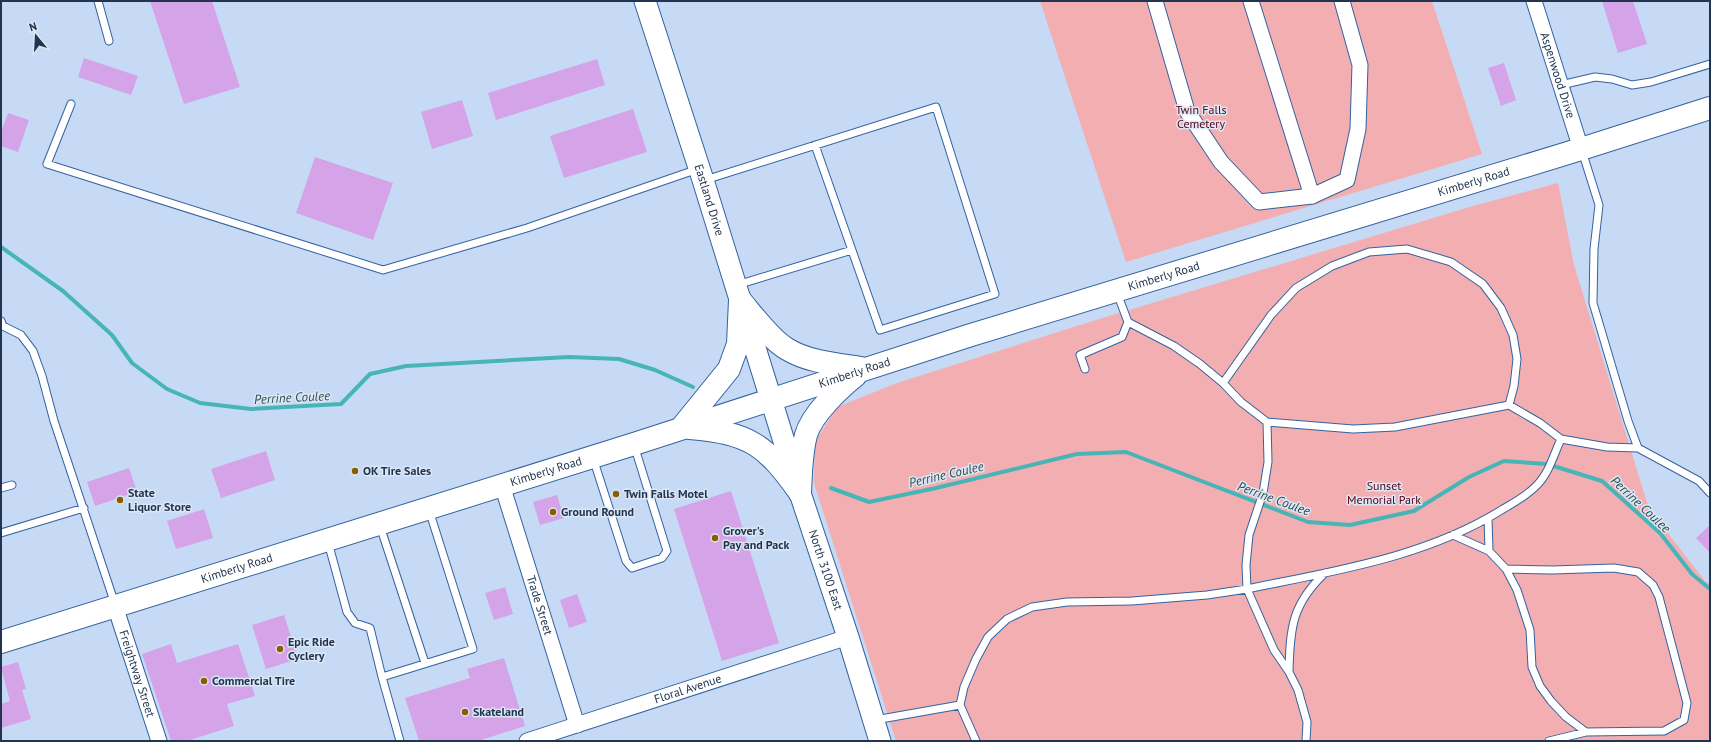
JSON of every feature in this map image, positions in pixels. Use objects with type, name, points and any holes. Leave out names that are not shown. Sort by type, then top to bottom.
[{"type":"main road","name":"Eastland Drive","points":[[645,1],[771,399]]},
{"type":"main road","name":"Kimberly Road","points":[[1,642],[634,444],[864,368],[1581,149],[1710,108]]},
{"type":"main road","points":[[738,293],[762,327],[786,349],[812,360],[864,368]]},
{"type":"main road","points":[[682,427],[729,369],[738,344],[738,293]]},
{"type":"main road","points":[[800,493],[802,452],[806,433],[822,407],[838,389],[864,368]]},
{"type":"main road","name":"North 3100 East","points":[[771,399],[880,741]]},
{"type":"main road","points":[[682,427],[715,430],[735,435],[752,442],[768,453],[800,493]]},
{"type":"street","points":[[1155,1],[1188,111],[1222,162],[1259,202],[1312,196],[1347,180],[1358,129],[1360,65],[1342,1]]},
{"type":"street","points":[[1251,1],[1312,196]]},
{"type":"street","name":"Aspenwood Drive","points":[[1534,1],[1581,149]]},
{"type":"street","name":"Trade Street","points":[[502,485],[576,725]]},
{"type":"street","name":"Freightway Street","points":[[115,606],[159,741]]},
{"type":"street","name":"Floral Avenue","points":[[527,741],[848,637]]},
{"type":"lane","points":[[98,1],[109,41]]},
{"type":"lane","points":[[1561,85],[1595,76],[1632,85],[1651,82],[1710,64]]},
{"type":"lane","points":[[71,104],[47,164],[383,270],[701,175],[815,145],[936,107],[995,294],[880,330],[815,145]]},
{"type":"lane","points":[[1581,149],[1599,205],[1594,250],[1593,303],[1624,407],[1638,448]]},
{"type":"lane","points":[[738,293],[852,250]]},
{"type":"lane","points":[[1223,383],[1271,315],[1296,288],[1332,266],[1369,252],[1407,250],[1451,262],[1483,284],[1501,308],[1513,334],[1517,359],[1514,386],[1509,405]]},
{"type":"lane","points":[[1085,369],[1080,355],[1122,337],[1128,322],[1117,290]]},
{"type":"lane","points":[[1,320],[3,326],[21,335],[33,351],[42,376],[54,421],[84,508],[115,606]]},
{"type":"lane","points":[[1128,322],[1174,346],[1200,364],[1223,383],[1241,402],[1267,422],[1353,429],[1395,427],[1509,405],[1540,423],[1561,439],[1607,447],[1638,448],[1699,481],[1710,493]]},
{"type":"lane","points":[[1267,422],[1268,462],[1263,493],[1249,535],[1246,564],[1247,589],[1274,650],[1289,672],[1298,690],[1307,722],[1306,741]]},
{"type":"lane","points":[[976,741],[960,705],[964,687],[976,659],[988,637],[1007,619],[1032,607],[1067,602],[1147,600],[1207,595],[1247,589],[1326,573],[1399,555],[1453,536],[1488,518],[1526,495],[1544,477],[1561,439]]},
{"type":"lane","points":[[592,456],[626,561],[632,568],[662,558],[667,551],[634,444]]},
{"type":"lane","points":[[1,488],[12,485]]},
{"type":"lane","points":[[1,533],[84,508]]},
{"type":"lane","points":[[382,677],[473,650],[429,508]]},
{"type":"lane","points":[[1488,518],[1489,551]]},
{"type":"lane","points":[[379,524],[425,663]]},
{"type":"lane","points":[[1453,536],[1489,551],[1506,569],[1517,590],[1530,630],[1532,667],[1540,686],[1551,701],[1566,717],[1586,732]]},
{"type":"lane","points":[[328,540],[347,612],[355,623],[370,628],[400,741]]},
{"type":"lane","points":[[1506,569],[1552,570],[1614,568],[1638,572],[1653,585],[1659,597],[1687,703],[1684,720],[1664,731],[1586,732],[1549,741]]},
{"type":"lane","points":[[1289,672],[1290,642],[1295,615],[1310,587],[1326,573]]},
{"type":"lane","points":[[874,721],[960,705]]},
{"type":"green space","name":"Twin Falls Cemetery","points":[[1040,1],[1432,1],[1482,154],[1126,262]]},
{"type":"green space","name":"Sunset Memorial Park","points":[[1558,183],[1574,265],[1649,509],[1705,581],[1710,584],[1710,741],[896,741],[814,483],[815,442],[837,407],[897,383],[1096,320],[1473,206]]},
{"type":"building","points":[[150,1],[212,1],[240,87],[184,104]]},
{"type":"building","points":[[1602,1],[1633,1],[1647,44],[1618,53]]},
{"type":"building","points":[[84,58],[138,76],[131,95],[78,77]]},
{"type":"building","points":[[597,59],[605,85],[496,120],[488,93]]},
{"type":"building","points":[[1504,63],[1516,100],[1501,106],[1488,68]]},
{"type":"building","points":[[462,100],[473,136],[432,149],[421,112]]},
{"type":"building","points":[[633,109],[647,152],[564,178],[550,136]]},
{"type":"building","points":[[8,113],[29,120],[18,152],[1,146],[1,132]]},
{"type":"building","points":[[315,157],[393,183],[373,240],[296,213]]},
{"type":"building","points":[[266,451],[275,480],[221,498],[211,469]]},
{"type":"building","points":[[129,468],[137,492],[95,506],[87,482]]},
{"type":"building","points":[[731,491],[779,643],[722,661],[674,509]]},
{"type":"building","points":[[557,495],[564,518],[540,525],[533,502]]},
{"type":"building","points":[[204,509],[213,538],[176,549],[167,521]]},
{"type":"building","points":[[1710,525],[1710,553],[1696,538]]},
{"type":"building","points":[[505,587],[513,614],[494,620],[485,593]]},
{"type":"building","points":[[577,594],[587,622],[569,628],[560,600]]},
{"type":"building","points":[[284,615],[298,659],[266,669],[252,625]]},
{"type":"building","points":[[171,644],[177,663],[238,644],[255,696],[227,704],[234,726],[187,741],[171,741],[142,654]]},
{"type":"building","name":"Skateland","points":[[504,658],[525,726],[478,741],[419,741],[405,698],[470,678],[467,669]]},
{"type":"building","points":[[18,662],[26,689],[22,690],[31,719],[1,728],[1,704],[10,701],[1,667]]},
{"type":"waterway","name":"Perrine Coulee","points":[[1,247],[63,291],[112,335],[132,363],[167,389],[200,403],[251,409],[341,404],[370,374],[406,366],[569,357],[619,359],[655,370],[693,387]]},
{"type":"waterway","name":"Perrine Coulee","points":[[831,488],[869,502],[936,488],[1077,454],[1126,452],[1308,522],[1350,525],[1414,511],[1469,477],[1504,461],[1547,464],[1602,481],[1660,533],[1692,574],[1710,589]]},
{"type":"place","name":"OK Tire Sales","points":[[355,471]]},
{"type":"place","name":"Twin Falls Motel","points":[[616,494]]},
{"type":"place","name":"State Liquor Store","points":[[120,500]]},
{"type":"place","name":"Ground Round","points":[[553,512]]},
{"type":"place","name":"Grover's Pay and Pack","points":[[715,538]]},
{"type":"place","name":"Epic Ride Cyclery","points":[[280,649]]},
{"type":"place","name":"Commercial Tire","points":[[204,681]]},
{"type":"place","name":"Skateland","points":[[465,712]]}]
